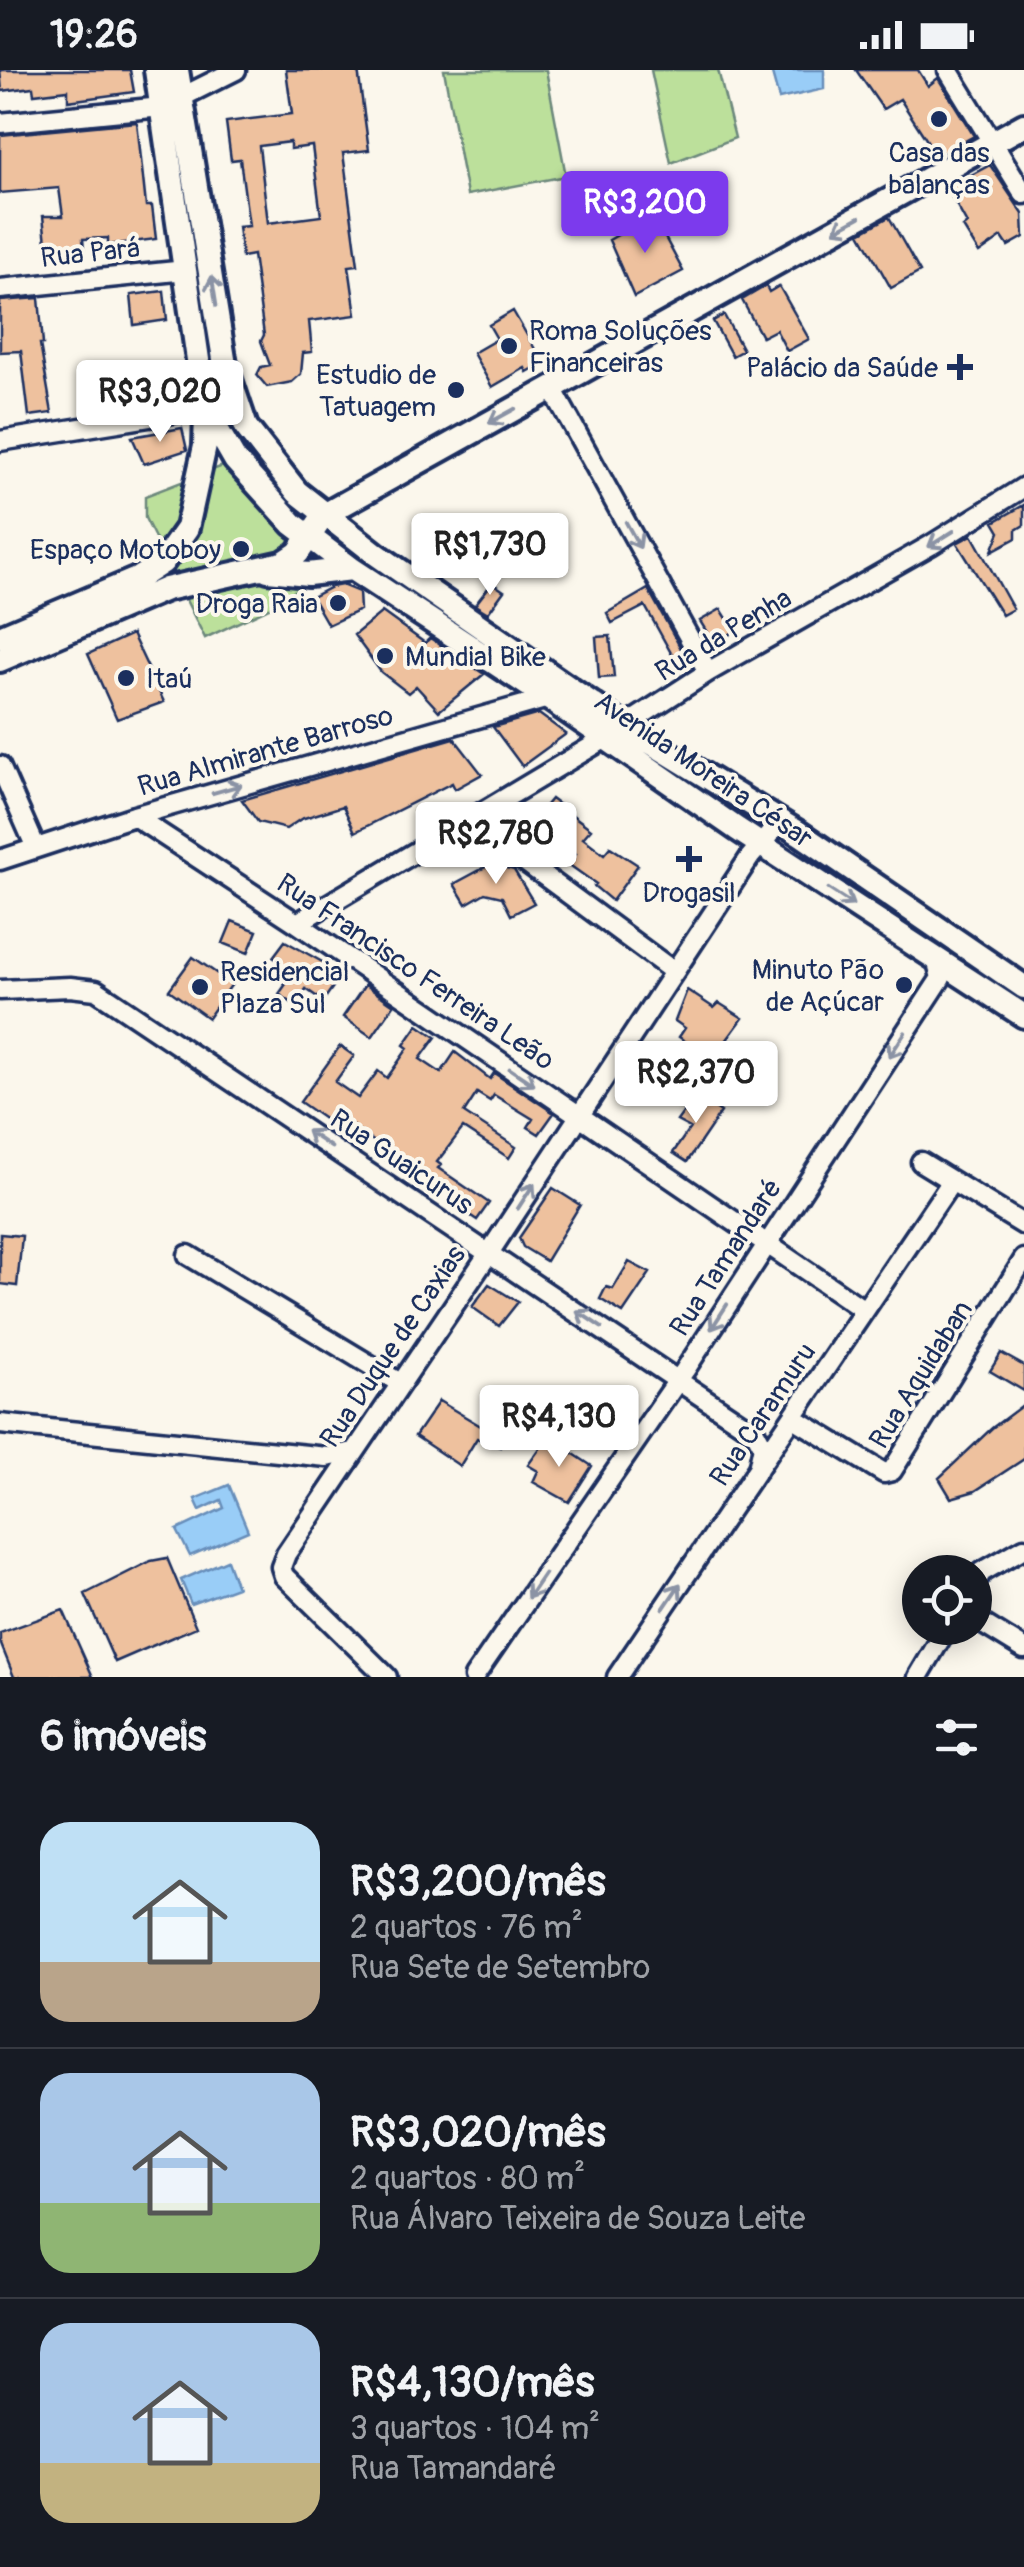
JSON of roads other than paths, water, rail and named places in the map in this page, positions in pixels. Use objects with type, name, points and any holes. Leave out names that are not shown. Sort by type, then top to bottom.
[{"type":"main road","points":[[156,70],[172,103],[225,365],[243,420],[259,448],[298,492]]},
{"type":"main road","points":[[177,70],[172,103],[186,270],[205,408],[204,446],[182,549],[186,564],[196,572],[220,576]]},
{"type":"main road","points":[[0,660],[138,600],[294,558],[324,515],[1024,125]]},
{"type":"main road","name":"Avenida Moreira César","points":[[205,408],[235,460],[309,538],[352,569],[548,698],[780,822],[1020,980]]},
{"type":"main road","points":[[198,478],[215,466],[235,460],[255,461],[298,492]]},
{"type":"main road","name":"Avenida Moreira César","points":[[298,492],[615,732],[755,847],[1024,1016]]},
{"type":"main road","points":[[0,637],[137,579],[163,562],[186,528]]},
{"type":"main road","points":[[264,569],[308,574],[352,569]]},
{"type":"main road","points":[[880,922],[928,943],[999,987],[1020,980]]},
{"type":"street","points":[[0,124],[172,103],[236,70]]},
{"type":"street","points":[[948,70],[1024,194]]},
{"type":"street","name":"Rua Pará","points":[[0,289],[186,270]]},
{"type":"street","points":[[552,388],[708,672]]},
{"type":"street","points":[[0,442],[205,408]]},
{"type":"street","name":"Rua da Penha","points":[[297,924],[708,672],[931,546],[1024,487]]},
{"type":"street","name":"Rua Almirante Barroso","points":[[1,861],[134,816],[548,698]]},
{"type":"street","points":[[0,766],[36,848]]},
{"type":"street","points":[[744,800],[756,821],[755,847]]},
{"type":"street","name":"Rua Francisco Ferreira Leão","points":[[134,816],[864,1310]]},
{"type":"street","points":[[467,819],[673,972]]},
{"type":"street","name":"Rua Duque de Caxias","points":[[387,1677],[284,1576],[281,1567],[286,1554],[755,847],[780,822]]},
{"type":"street","name":"Rua Tamandaré","points":[[474,1677],[678,1379],[940,978],[937,962]]},
{"type":"street","name":"Rua Guaicurus","points":[[0,990],[96,990],[756,1433]]},
{"type":"street","points":[[921,1162],[1024,1225]]},
{"type":"street","name":"Rua Caramuru","points":[[617,1677],[952,1181]]},
{"type":"street","points":[[188,1255],[400,1383]]},
{"type":"street","name":"Rua Aquidaban","points":[[792,1421],[884,1472],[892,1471],[1024,1259]]},
{"type":"street","points":[[756,1433],[774,1434],[792,1421]]},
{"type":"street","points":[[0,1424],[328,1457],[354,1452]]},
{"type":"street","points":[[756,1433],[763,1446],[758,1469]]},
{"type":"street","points":[[992,1566],[1024,1548]]},
{"type":"street","points":[[992,1629],[1024,1649]]},
{"type":"street","points":[[918,1677],[937,1645]]},
{"type":"water","points":[[771,70],[824,70],[824,89],[779,99]]},
{"type":"water","points":[[229,1485],[248,1531],[190,1556],[177,1530],[224,1508],[221,1500],[200,1510],[195,1499]]},
{"type":"water","points":[[227,1560],[237,1587],[191,1604],[181,1580]]},
{"type":"place","name":"Casa das balanças","points":[[939,119]]},
{"type":"place","name":"Roma Soluções Financeiras","points":[[509,346]]},
{"type":"place","name":"Palácio da Saúde","points":[[960,367]]},
{"type":"place","name":"Estudio de Tatuagem","points":[[456,390]]},
{"type":"place","name":"Espaço Motoboy","points":[[241,549]]},
{"type":"place","name":"Droga Raia","points":[[338,603]]},
{"type":"place","name":"Mundial Bike","points":[[385,656]]},
{"type":"place","name":"Itaú","points":[[126,678]]},
{"type":"place","name":"Drogasil","points":[[689,859]]},
{"type":"place","name":"Minuto Pão de Açúcar","points":[[904,985]]},
{"type":"place","name":"Residencial Plaza Sul","points":[[200,987]]}]
